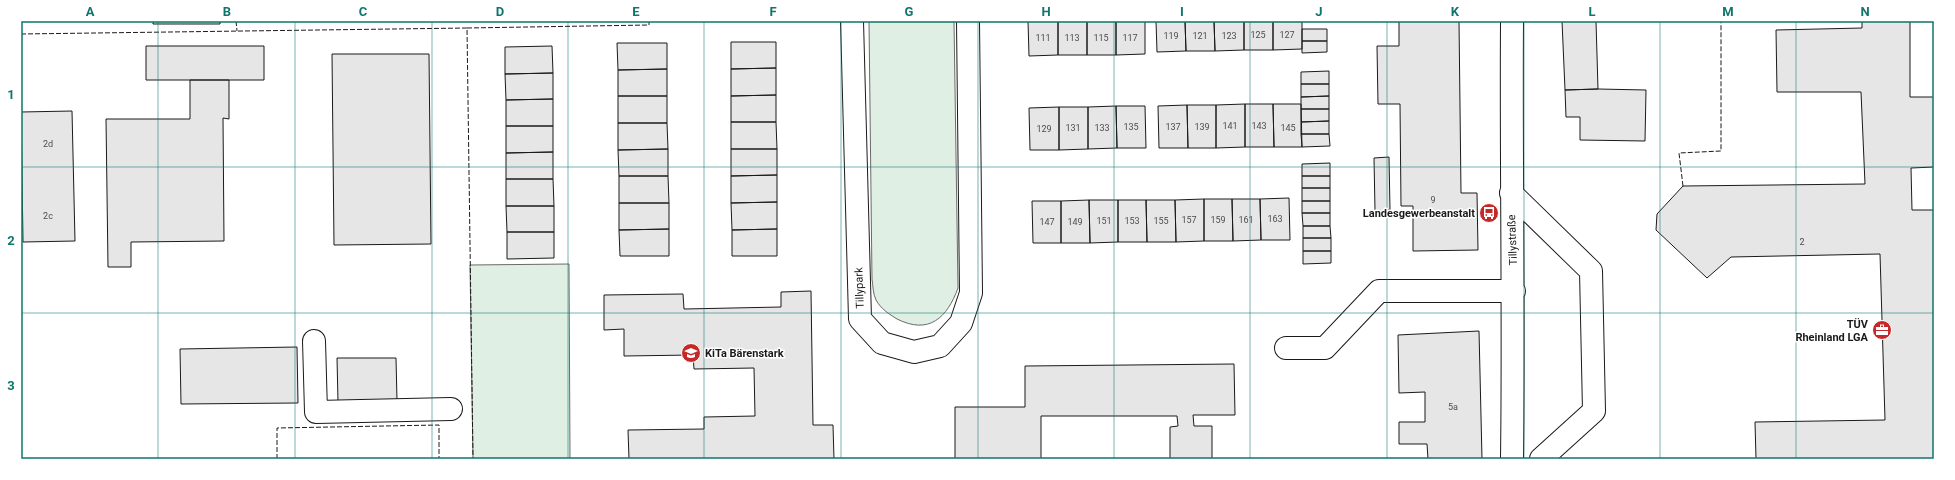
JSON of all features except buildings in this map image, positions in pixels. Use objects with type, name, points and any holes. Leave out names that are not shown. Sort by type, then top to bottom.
[{"type":"street","name":"Tillypark","points":[[852,21],[860,319],[882,343],[914,352],[940,346],[961,322],[971,293],[968,21]]},
{"type":"street","name":"Tillystraße","points":[[1512,21],[1511,193],[1514,291],[1512,459]]},
{"type":"street","points":[[1511,193],[1590,271],[1594,411],[1541,459]]},
{"type":"street","points":[[1286,348],[1325,348],[1379,291],[1514,291]]},
{"type":"street","points":[[314,341],[316,412],[451,409]]},
{"type":"green space","points":[[869,21],[954,21],[958,288],[954,299],[942,315],[935,321],[927,324],[918,325],[897,319],[880,306],[874,293],[872,279]]},
{"type":"green space","points":[[569,264],[570,459],[473,459],[470,265]]},
{"type":"fence","points":[[236,21],[237,31]]},
{"type":"fence","points":[[467,28],[649,25],[649,21]]},
{"type":"fence","points":[[1683,186],[1679,153],[1721,151],[1721,21]]},
{"type":"fence","points":[[21,34],[467,28],[473,459]]},
{"type":"fence","points":[[277,459],[277,428],[439,425],[439,459]]},
{"type":"place","name":"Landesgewerbeanstalt","points":[[1489,213]]},
{"type":"place","name":"TÜV Rheinland LGA","points":[[1882,330]]},
{"type":"place","name":"KiTa Bärenstark","points":[[691,353]]}]
